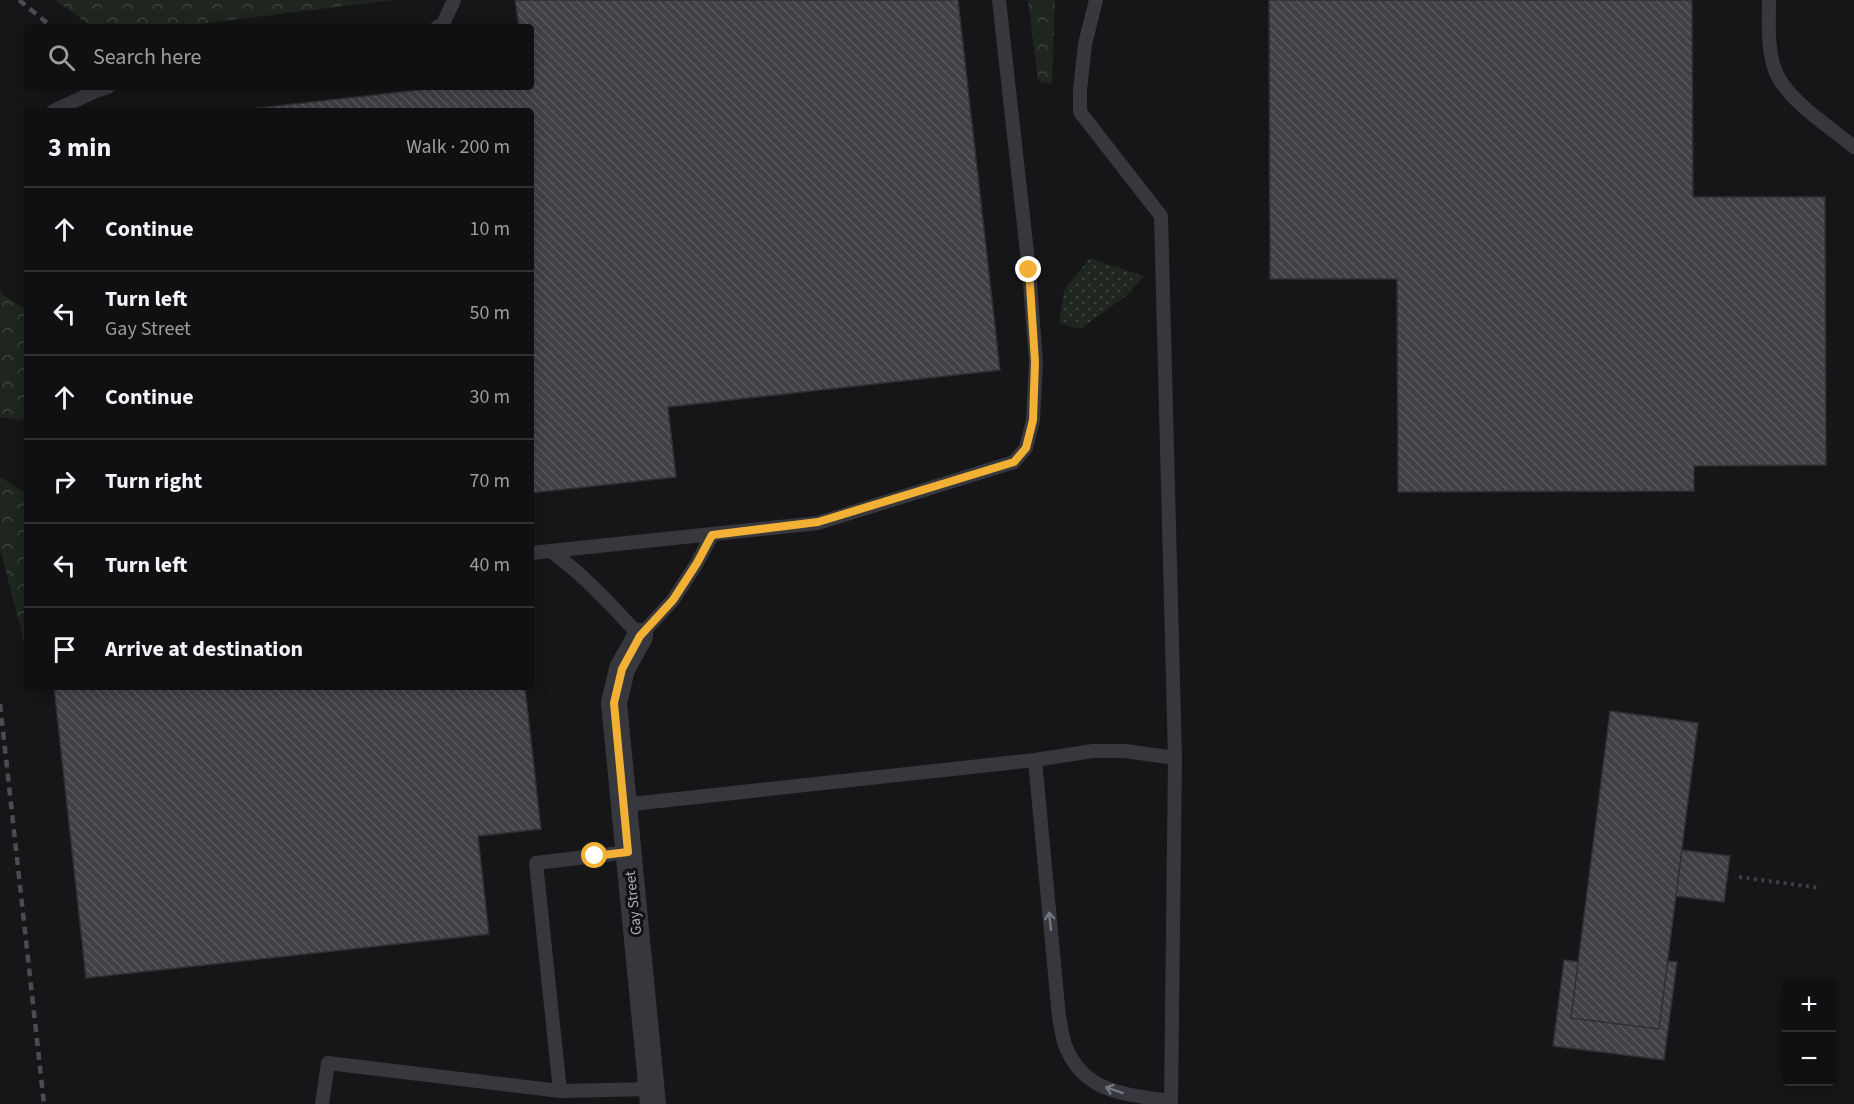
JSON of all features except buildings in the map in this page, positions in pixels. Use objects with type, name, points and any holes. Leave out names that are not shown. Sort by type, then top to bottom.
[{"type":"street","name":"Gay Street","points":[[640,636],[622,669],[614,703],[652,1097]]},
{"type":"lane","points":[[443,24],[454,0]]},
{"type":"lane","points":[[534,554],[818,522],[1014,462],[1026,448],[1033,420],[1035,362],[1029,270],[999,0]]},
{"type":"lane","points":[[1035,760],[1059,1017],[1064,1043],[1074,1065],[1088,1080],[1127,1094],[1171,1102],[1175,758],[1161,216],[1080,112],[1080,90],[1086,44],[1096,0]]},
{"type":"lane","points":[[1769,0],[1769,45],[1775,71],[1792,97],[1854,147]]},
{"type":"lane","points":[[59,108],[99,90]]},
{"type":"lane","points":[[551,551],[596,587],[640,636],[673,600],[712,535]]},
{"type":"lane","points":[[623,805],[1035,760],[1093,751],[1125,751],[1175,758]]},
{"type":"lane","points":[[560,1091],[536,863],[628,852]]},
{"type":"lane","points":[[322,1104],[328,1063],[560,1091],[652,1097]]},
{"type":"path","points":[[1739,878],[1820,888]]},
{"type":"green space","points":[[55,0],[393,0],[200,24],[89,24]]},
{"type":"green space","points":[[1028,0],[1055,0],[1052,84],[1038,81]]},
{"type":"green space","points":[[1090,258],[1144,276],[1126,296],[1080,329],[1059,323],[1064,290]]},
{"type":"green space","points":[[0,287],[2,294],[24,308],[24,418],[19,420],[0,417]]},
{"type":"green space","points":[[0,477],[24,492],[24,641],[0,549]]},
{"type":"railway","points":[[19,0],[48,24]]},
{"type":"railway","points":[[0,704],[44,1104]]},
{"type":"route","points":[[595,856],[628,852],[614,703],[622,669],[640,636],[673,600],[712,535],[818,522],[1014,462],[1026,448],[1033,420],[1035,362],[1029,270]]}]
